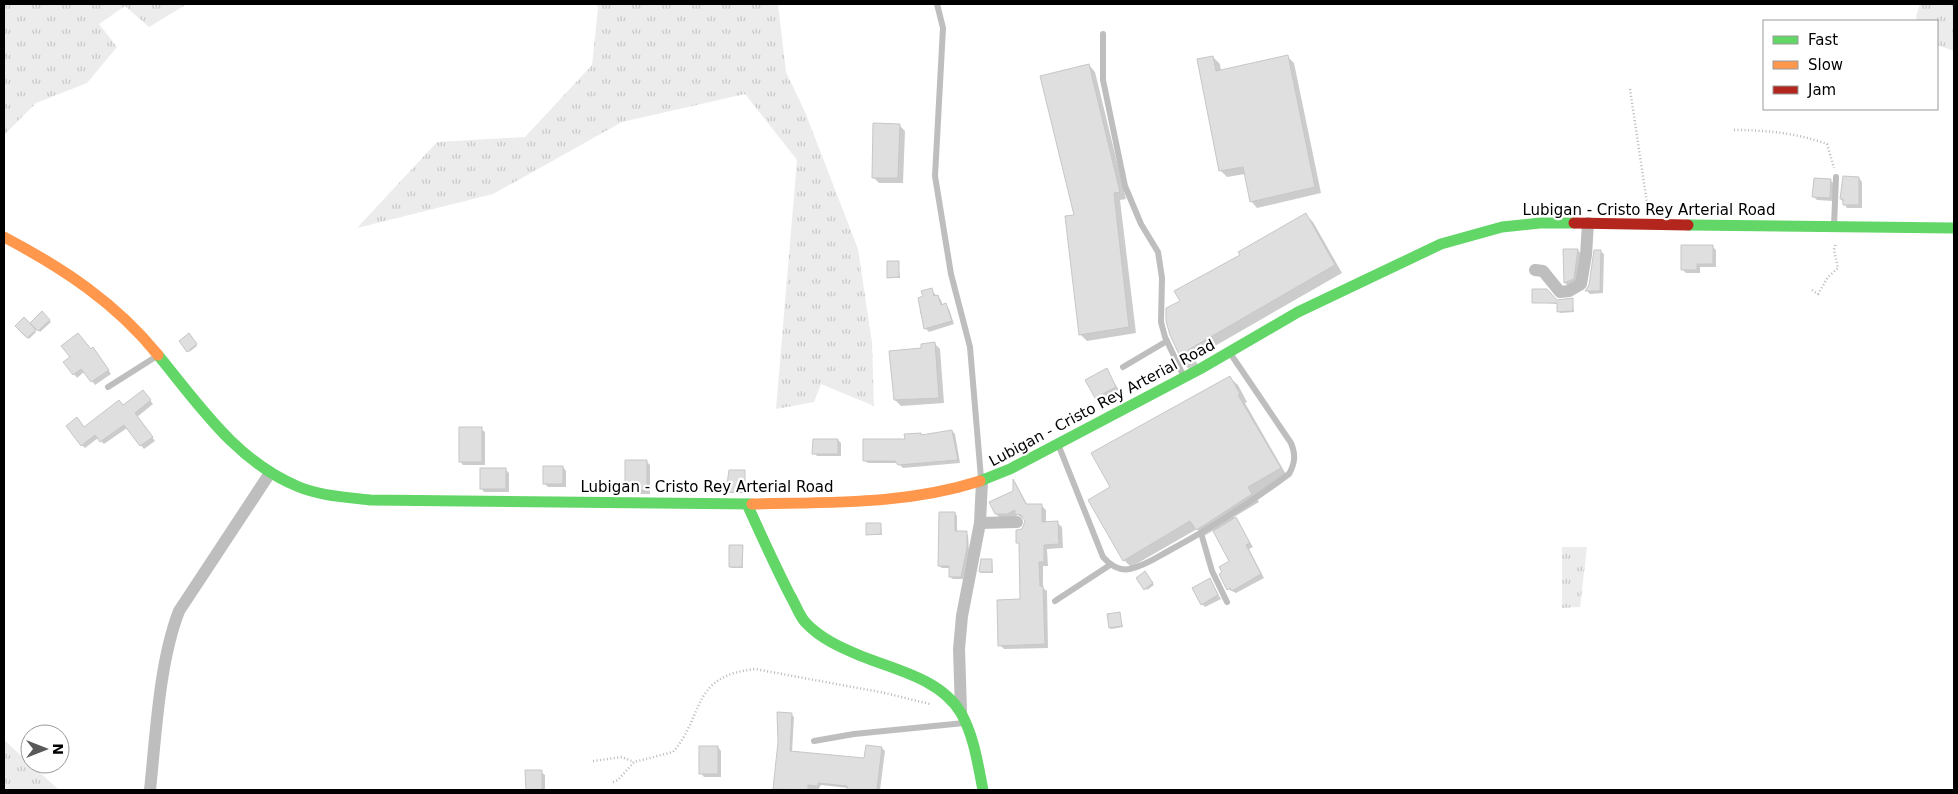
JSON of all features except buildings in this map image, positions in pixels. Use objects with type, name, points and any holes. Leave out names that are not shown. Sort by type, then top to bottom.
[{"type":"main road","name":"Lubigan - Cristo Rey Arterial Road","points":[[4,237],[66,271],[102,297],[131,324],[232,442],[270,473],[319,493],[370,500],[746,504],[895,500],[982,482],[1184,378],[1298,312],[1440,244],[1464,235],[1514,225],[1588,223],[1954,228]]},
{"type":"main road","points":[[746,504],[774,565],[806,622],[832,643],[853,654],[915,675],[942,693],[963,717],[983,790]]},
{"type":"street","points":[[1535,270],[1543,271],[1560,292],[1569,291],[1581,284],[1586,255],[1588,223]]},
{"type":"street","points":[[150,790],[158,715],[172,629],[180,611],[270,473]]},
{"type":"street","points":[[963,717],[961,632],[980,523],[982,482]]},
{"type":"street","points":[[980,523],[1017,522]]},
{"type":"lane","points":[[938,4],[943,28],[935,176],[951,274],[970,346],[982,482]]},
{"type":"lane","points":[[1104,34],[1101,57],[1102,80],[1125,186],[1141,224],[1155,245],[1161,262],[1161,322],[1167,341],[1184,378]]},
{"type":"lane","points":[[1836,177],[1837,227]]},
{"type":"lane","points":[[1123,367],[1167,341]]},
{"type":"lane","points":[[1058,444],[1103,557],[1110,565],[1129,569],[1147,563],[1242,508],[1289,474],[1294,466],[1294,450],[1291,443],[1229,352]]},
{"type":"lane","points":[[108,387],[158,356]]},
{"type":"lane","points":[[1200,533],[1212,571],[1226,602]]},
{"type":"lane","points":[[1054,601],[1110,565]]},
{"type":"lane","points":[[814,741],[963,717]]},
{"type":"path","points":[[1630,89],[1650,224]]},
{"type":"path","points":[[1734,130],[1761,130],[1786,133],[1804,136],[1827,144],[1836,177]]},
{"type":"path","points":[[1812,290],[1818,294],[1828,277],[1838,268],[1834,250],[1837,227]]},
{"type":"path","points":[[613,782],[618,780],[634,762],[673,752],[678,746],[704,692],[722,678],[741,670],[755,669],[885,692],[932,704]]},
{"type":"path","points":[[593,762],[622,757],[634,762]]},
{"type":"green space","points":[[4,4],[187,4],[149,27],[125,6],[99,24],[117,47],[87,83],[36,103],[4,135]]},
{"type":"green space","points":[[596,4],[778,4],[786,72],[805,112],[858,249],[872,343],[874,406],[821,384],[814,402],[776,409],[797,160],[745,94],[622,122],[493,194],[357,228],[437,142],[525,137],[592,65],[598,8]]},
{"type":"green space","points":[[1920,4],[1954,4],[1954,51],[1938,45],[1938,20],[1917,20],[1916,16]]},
{"type":"green space","points":[[1562,547],[1587,547],[1580,607],[1562,608]]},
{"type":"green space","points":[[4,740],[20,755],[20,774],[41,774],[59,790],[4,790]]},
{"type":"traffic: fast","points":[[980,481],[1010,469],[1200,369],[1298,312],[1441,244],[1502,227],[1540,223],[1574,223]]},
{"type":"traffic: fast","points":[[1688,225],[1954,228]]},
{"type":"traffic: fast","points":[[158,355],[204,412],[238,447],[257,463],[277,476],[299,487],[316,492],[370,500],[752,504]]},
{"type":"traffic: fast","points":[[747,504],[799,614],[812,629],[846,650],[917,677],[942,692],[952,701],[961,713],[969,731],[983,790]]},
{"type":"traffic: slow","points":[[4,237],[47,261],[87,288],[125,319],[158,355]]},
{"type":"traffic: slow","points":[[752,504],[867,501],[924,494],[980,481]]},
{"type":"traffic: jam","points":[[1574,223],[1688,225]]}]
